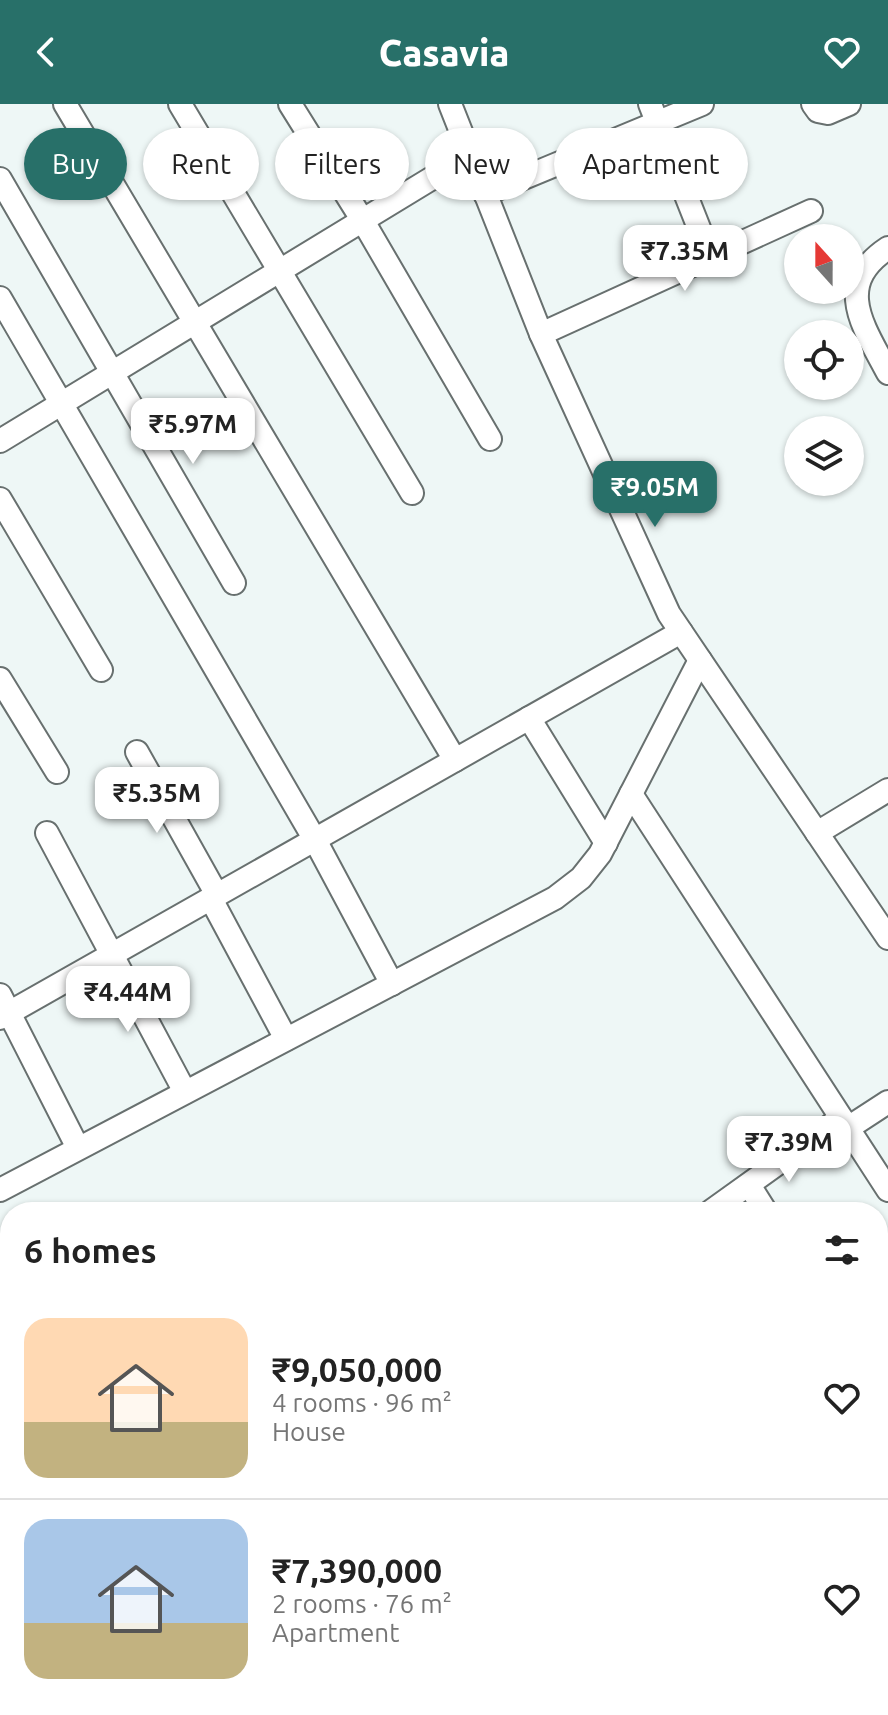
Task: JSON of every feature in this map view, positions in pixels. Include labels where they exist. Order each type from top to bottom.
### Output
[{"type":"street","points":[[65,104],[455,760]]},
{"type":"street","points":[[180,104],[412,493]]},
{"type":"street","points":[[290,104],[363,221],[490,439]]},
{"type":"street","points":[[450,104],[459,128]]},
{"type":"street","points":[[538,169],[654,113],[702,104]]},
{"type":"street","points":[[813,104],[818,111],[828,113],[849,104]]},
{"type":"street","points":[[654,113],[710,256]]},
{"type":"street","points":[[0,179],[234,583]]},
{"type":"street","points":[[0,441],[425,183]]},
{"type":"street","points":[[487,200],[541,334],[669,614],[888,938]]},
{"type":"street","points":[[541,334],[811,211]]},
{"type":"street","points":[[888,248],[867,264],[859,278],[856,297],[860,317],[888,373]]},
{"type":"street","points":[[0,298],[315,840],[392,984]]},
{"type":"street","points":[[0,499],[101,670]]},
{"type":"street","points":[[78,1148],[3,1009],[112,955],[681,632]]},
{"type":"street","points":[[0,1190],[555,898],[581,878],[606,843],[700,660]]},
{"type":"street","points":[[0,679],[57,772]]},
{"type":"street","points":[[529,718],[606,843]]},
{"type":"street","points":[[137,752],[286,1039]]},
{"type":"street","points":[[817,833],[888,790]]},
{"type":"street","points":[[631,794],[888,1190]]},
{"type":"street","points":[[47,833],[185,1092]]},
{"type":"street","points":[[724,1202],[845,1123],[888,1102]]},
{"type":"street","points":[[749,1185],[760,1202]]}]
